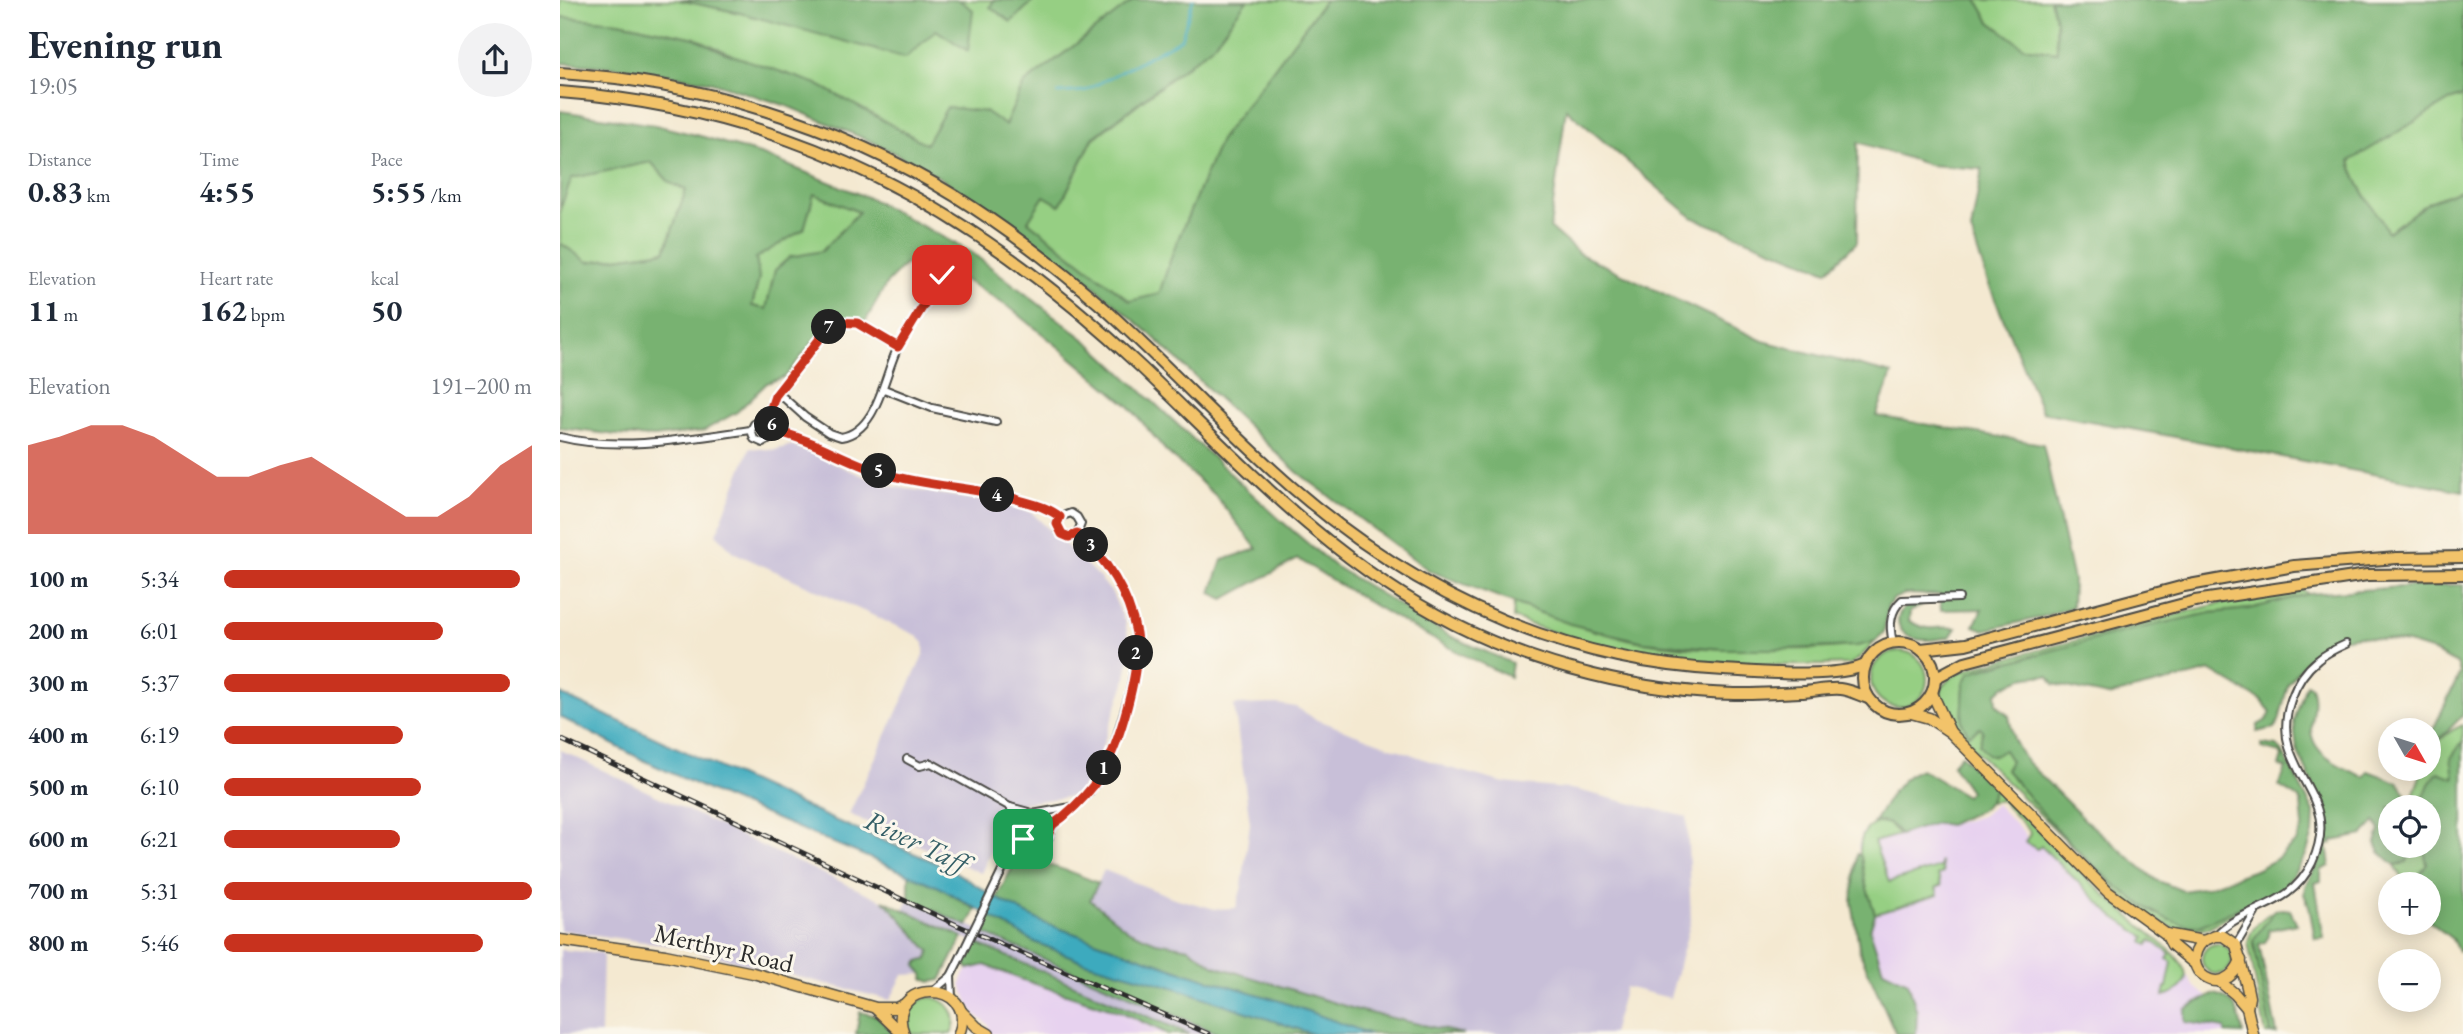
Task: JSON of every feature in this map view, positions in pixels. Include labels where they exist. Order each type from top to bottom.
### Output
[{"type":"highway","points":[[560,73],[625,79],[750,106],[848,141],[952,194],[1035,251],[1079,286],[1273,469],[1326,515],[1418,578],[1489,615],[1562,642],[1640,662],[1771,672],[1844,671],[1865,665]]},
{"type":"highway","points":[[560,92],[701,112],[838,158],[909,192],[985,238],[1053,289],[1140,367],[1272,494],[1350,561],[1456,625],[1535,657],[1610,678],[1734,694],[1841,689],[1868,698],[1886,712],[1898,715],[1923,706],[1932,694],[1936,678],[1930,660],[1914,645],[1893,642],[1875,650],[1865,665],[1862,677],[1868,698]]},
{"type":"highway","points":[[1921,649],[1966,644],[2184,586],[2294,566],[2463,556]]},
{"type":"highway","points":[[1936,678],[1965,662],[2195,601],[2367,575],[2463,574]]},
{"type":"main road","points":[[1932,694],[1950,732]]},
{"type":"main road","points":[[1911,712],[1930,719],[1950,732],[2108,892],[2165,934],[2172,944],[2195,964],[2202,975],[2219,981],[2247,1008]]},
{"type":"main road","points":[[2165,934],[2203,941]]},
{"type":"main road","points":[[2195,964],[2196,950],[2203,941],[2215,936],[2230,940],[2236,945],[2249,997],[2247,1008],[2253,1034]]},
{"type":"main road","name":"Merthyr Road","points":[[560,940],[642,951],[741,971],[876,1008],[897,1008],[918,993],[933,991]]},
{"type":"main road","points":[[2219,981],[2231,976],[2241,960]]},
{"type":"main road","points":[[933,991],[953,999],[961,1011],[986,1034]]},
{"type":"main road","points":[[903,1034],[901,1022],[905,1004]]},
{"type":"main road","name":"Merthyr Road","points":[[876,1008],[903,1034]]},
{"type":"main road","points":[[959,1034],[961,1011]]},
{"type":"street","points":[[775,396],[784,398],[829,433],[841,437],[859,430],[884,389],[898,347],[942,275]]},
{"type":"street","points":[[767,420],[775,396],[833,322],[857,323],[898,347]]},
{"type":"street","points":[[884,389],[932,408],[996,422]]},
{"type":"street","points":[[560,437],[644,443],[751,430],[757,421],[767,420]]},
{"type":"street","points":[[767,420],[775,431],[795,436],[886,474],[1009,497],[1053,511],[1060,517]]},
{"type":"street","points":[[751,430],[754,439],[763,443],[770,441],[775,431]]},
{"type":"street","points":[[1070,513],[1077,517],[1081,524],[1077,534],[1069,537],[1060,533],[1057,524],[1060,517],[1070,513]]},
{"type":"street","points":[[1051,827],[1095,784],[1112,751],[1130,692],[1136,660],[1136,634],[1120,587],[1103,559],[1077,534]]},
{"type":"street","points":[[1893,642],[1893,614],[1896,605],[1902,600],[1959,598]]},
{"type":"street","points":[[2215,936],[2246,914],[2255,913],[2297,887],[2311,863],[2317,848],[2320,820],[2317,804],[2289,746],[2287,720],[2292,696],[2305,673],[2319,659],[2346,644]]},
{"type":"street","points":[[907,759],[920,766],[930,764],[1010,807],[1047,817],[1051,827],[1049,837],[1009,856]]},
{"type":"street","points":[[1010,807],[1020,831],[1031,844]]},
{"type":"street","points":[[933,991],[951,976],[1004,867],[1023,819],[1035,813],[1074,807]]},
{"type":"street","points":[[2236,945],[2255,913]]},
{"type":"street","points":[[951,976],[953,999]]},
{"type":"shaded area","points":[[792,445],[884,485],[985,501],[1031,512],[1100,578],[1112,593],[1125,622],[1131,649],[1125,683],[1093,772],[1076,796],[1022,803],[1006,821],[981,873],[849,814],[924,654],[924,643],[916,635],[735,553],[716,534],[750,448],[775,450]]},
{"type":"shaded area","points":[[1277,704],[1296,707],[1317,720],[1446,767],[1504,783],[1577,790],[1687,817],[1691,921],[1670,998],[1625,987],[1612,1034],[1463,1034],[1361,1011],[1214,966],[1189,948],[1156,942],[1129,931],[1090,900],[1104,870],[1174,898],[1215,909],[1236,908],[1242,886],[1250,823],[1234,705]]},
{"type":"shaded area","points":[[560,750],[904,910],[909,899],[1219,1034],[1189,1034],[958,935],[923,974],[903,975],[890,1000],[680,947],[560,930]]},
{"type":"shaded area","points":[[1996,804],[2037,849],[2041,845],[2113,916],[2173,955],[2195,987],[2207,997],[2215,994],[2231,1000],[2237,1009],[2243,1034],[1916,1034],[1917,1012],[1883,970],[1870,930],[1858,846],[1862,833],[1873,823],[1899,835],[1936,823],[1949,825],[1981,816]]},
{"type":"shaded area","points":[[560,950],[603,953],[601,1034],[560,1034]]},
{"type":"shaded area","points":[[985,965],[1122,1012],[1168,1034],[987,1034],[989,1025],[975,1014],[961,985],[968,969]]},
{"type":"green space","points":[[560,0],[679,0],[740,13],[936,30],[967,50],[973,10],[959,0],[994,0],[990,7],[1011,22],[1034,0],[1134,0],[1024,84],[1005,126],[926,145],[903,131],[695,38],[619,22],[560,17]]},
{"type":"green space","points":[[679,0],[959,0],[973,10],[968,51],[936,30],[906,58],[740,13]]},
{"type":"green space","points":[[994,0],[1034,0],[1011,22],[990,7]]},
{"type":"green space","points":[[1134,0],[1247,0],[1212,46],[1093,138],[1060,205],[1044,196],[1028,221],[1130,301],[1159,294],[1174,249],[1220,140],[1325,0],[1977,0],[1990,22],[2024,47],[2057,52],[2056,20],[2050,0],[2463,0],[2463,96],[2449,101],[2350,161],[2361,189],[2388,232],[2429,202],[2463,189],[2463,491],[2042,412],[1987,280],[1971,231],[1982,169],[1929,165],[1858,142],[1857,242],[1827,271],[1693,218],[1566,109],[1550,228],[1580,254],[1763,341],[1892,374],[1876,416],[2043,444],[2073,580],[2072,607],[2039,618],[1984,630],[1974,626],[1982,609],[1941,610],[1940,595],[1905,594],[1888,605],[1884,632],[1875,642],[1857,646],[1723,649],[1644,642],[1570,624],[1430,571],[1297,472],[1148,332],[1070,266],[939,177],[877,144],[787,106],[712,82],[626,68],[560,63],[560,17],[619,22],[695,38],[723,52],[817,84],[926,144],[947,107],[986,112],[1005,125],[1024,84]]},
{"type":"green space","points":[[1247,0],[1325,0],[1220,140],[1174,249],[1159,295],[1130,301],[1028,221],[1044,196],[1060,205],[1093,139],[1212,46]]},
{"type":"green space","points":[[1977,0],[2050,0],[2056,20],[2057,52],[2024,47],[1990,22]]},
{"type":"green space","points":[[2463,96],[2463,189],[2429,202],[2388,232],[2361,188],[2350,160],[2449,101]]},
{"type":"green space","points":[[560,111],[655,125],[704,137],[763,155],[871,199],[971,252],[1092,345],[1278,518],[1333,565],[1450,636],[1512,663],[1510,677],[1376,607],[1298,559],[1224,599],[1211,593],[1222,560],[1257,549],[1215,495],[1166,451],[1129,406],[1055,344],[1013,310],[935,265],[905,264],[887,283],[865,322],[851,318],[831,319],[785,377],[767,383],[737,412],[703,431],[654,437],[560,428],[560,243],[588,262],[665,251],[686,190],[670,183],[651,162],[572,178],[560,209]],"holes":[[[814,194],[859,212],[822,251],[790,257],[775,270],[766,309],[752,306],[759,278],[756,258],[804,229]]]},
{"type":"green space","points":[[651,162],[670,183],[686,190],[665,251],[588,262],[560,243],[560,209],[572,178]]},
{"type":"green space","points":[[814,194],[859,212],[822,252],[790,257],[775,270],[766,309],[752,306],[759,279],[756,258],[804,229]]},
{"type":"green space","points":[[2463,585],[2463,715],[2441,738],[2441,718],[2439,718],[2460,673],[2457,664],[2430,650],[2408,643],[2359,636],[2338,639],[2313,653],[2288,684],[2279,721],[2274,728],[2257,732],[2258,725],[2267,720],[2271,712],[2262,701],[2211,671],[2108,696],[2054,684],[2049,676],[2021,679],[1996,693],[1997,704],[2009,716],[2014,740],[2025,760],[2085,820],[2156,880],[2183,891],[2207,887],[2258,869],[2275,860],[2296,842],[2303,826],[2301,803],[2298,798],[2279,786],[2286,768],[2279,766],[2282,756],[2280,753],[2261,748],[2261,744],[2277,746],[2282,751],[2314,812],[2313,834],[2305,857],[2285,887],[2200,926],[2176,922],[2149,910],[2122,890],[2067,840],[2022,790],[2006,770],[2011,761],[2004,750],[1994,756],[1987,754],[1979,744],[1983,731],[1980,728],[1969,735],[1962,723],[1964,683],[1970,672],[2131,630],[2210,613],[2249,609],[2308,594]]},
{"type":"green space","points":[[2303,590],[2308,594],[2249,609],[2210,613],[1991,665],[1971,672],[1964,683],[1962,723],[1969,735],[1980,728],[1984,732],[1982,734],[2004,750],[2011,761],[2006,770],[2055,826],[2107,878],[2155,914],[2285,887],[2205,929],[2184,933],[2144,914],[2125,899],[1965,740],[1943,706],[1942,689],[1947,681],[1973,667],[2218,604]]},
{"type":"green space","points":[[1514,603],[1610,635],[1674,646],[1808,649],[1875,642],[1850,664],[1763,665],[1679,659],[1637,653],[1555,633],[1513,618]]},
{"type":"green space","points":[[1918,603],[1921,606],[1910,611],[1909,621],[1929,628],[1956,628],[1950,637],[1920,640],[1903,632],[1898,620],[1900,614],[1909,605]]},
{"type":"green space","points":[[1899,651],[1910,653],[1919,659],[1925,668],[1925,690],[1919,699],[1910,705],[1899,707],[1888,705],[1879,699],[1873,690],[1871,679],[1873,668],[1879,659],[1888,653]]},
{"type":"green space","points":[[2306,684],[2311,686],[2312,735],[2321,752],[2337,764],[2364,777],[2368,771],[2378,775],[2378,781],[2398,782],[2406,794],[2378,795],[2378,827],[2375,822],[2363,835],[2332,841],[2332,844],[2327,845],[2330,866],[2321,870],[2321,881],[2315,883],[2324,938],[2315,939],[2304,894],[2305,886],[2323,853],[2327,814],[2297,750],[2294,721]]},
{"type":"green space","points":[[2463,725],[2463,741],[2455,758],[2455,778],[2445,776],[2431,795],[2413,795],[2418,781],[2441,781],[2441,739]]},
{"type":"green space","points":[[2463,741],[2463,949],[2458,951],[2452,939],[2441,930],[2441,872],[2421,872],[2427,864],[2426,858],[2441,858],[2441,795],[2425,795],[2431,781],[2441,781],[2441,773],[2454,778],[2451,758]]},
{"type":"green space","points":[[1961,755],[1995,787],[1982,809],[1949,825],[1936,823],[1899,835],[1888,824],[1873,823],[1905,778],[1921,769],[1966,796],[1970,791],[1952,765]]},
{"type":"green space","points":[[1995,787],[2089,880],[2174,955],[2186,976],[2180,988],[2163,996],[2172,962],[2167,959],[2170,954],[2151,940],[2148,945],[2143,942],[2145,937],[2113,916],[2041,846],[2037,849],[2025,842],[2030,834],[2029,830],[2001,800],[1990,802]]},
{"type":"green space","points":[[1882,822],[1889,824],[1899,835],[1874,842],[1889,882],[1940,867],[1940,861],[1943,873],[1938,875],[1941,886],[1936,888],[1938,895],[1875,914],[1863,875],[1860,847],[1863,835],[1870,827]]},
{"type":"green space","points":[[1857,854],[1861,856],[1865,882],[1875,914],[1870,930],[1883,970],[1908,982],[1917,1012],[1916,1034],[1896,1034],[1860,953],[1852,902]]},
{"type":"green space","points":[[2387,858],[2408,858],[2407,862],[2395,865]]},
{"type":"green space","points":[[2408,858],[2426,858],[2427,864],[2421,872],[2399,872],[2395,865],[2402,864]]},
{"type":"green space","points":[[1016,861],[1047,865],[1098,883],[1090,900],[1129,931],[1156,942],[1189,948],[1215,966],[1361,1011],[1463,1034],[1370,1034],[1280,1001],[1180,971],[1044,923],[996,898]]},
{"type":"green space","points":[[909,874],[939,887],[976,910],[968,926],[909,899]]},
{"type":"green space","points":[[883,900],[963,937],[941,980],[931,982],[924,979],[916,966],[919,961],[927,960],[930,951]]},
{"type":"green space","points":[[2275,910],[2253,940],[2271,1034],[2266,1034],[2248,942],[2258,923]]},
{"type":"green space","points":[[2275,910],[2290,910],[2297,924],[2268,930],[2269,936],[2265,942],[2259,944],[2277,1034],[2271,1034],[2253,940]]},
{"type":"green space","points":[[989,916],[1035,942],[1085,962],[1173,987],[1313,1034],[1219,1034],[981,932]]},
{"type":"green space","points":[[976,943],[1189,1034],[1168,1034],[1122,1012],[985,965],[968,969],[966,965]]},
{"type":"green space","points":[[2217,944],[2228,948],[2232,959],[2228,970],[2217,974],[2206,970],[2202,959],[2206,948]]},
{"type":"green space","points":[[2215,994],[2228,1000],[2236,1008],[2243,1034],[2225,1033],[2225,1028],[2185,1022],[2185,1010]]},
{"type":"green space","points":[[928,997],[947,1004],[951,1009],[954,1027],[951,1034],[911,1034],[908,1022],[910,1011]]},
{"type":"green space","points":[[860,1012],[877,1016],[895,1034],[856,1034]]},
{"type":"water","points":[[560,694],[834,820],[949,868],[996,898],[1044,923],[1180,971],[1280,1001],[1370,1034],[1313,1034],[1173,987],[1085,962],[1035,942],[939,887],[721,796],[560,717]]},
{"type":"waterway","points":[[1058,93],[1085,91],[1181,39],[1193,0]]},
{"type":"railway","points":[[560,739],[957,925],[1209,1034]]},
{"type":"route","points":[[942,275],[898,347],[857,323],[833,322],[775,396],[767,420],[775,431],[795,436],[886,474],[1009,497],[1053,511],[1060,517],[1057,524],[1062,534],[1069,537],[1077,534],[1103,559],[1120,587],[1136,634],[1136,660],[1120,728],[1112,751],[1089,793],[1051,827],[1049,837],[1041,844],[1031,844],[1023,839]]},
{"type":"water label","name":"River Taff","points":[[917,841]]}]
